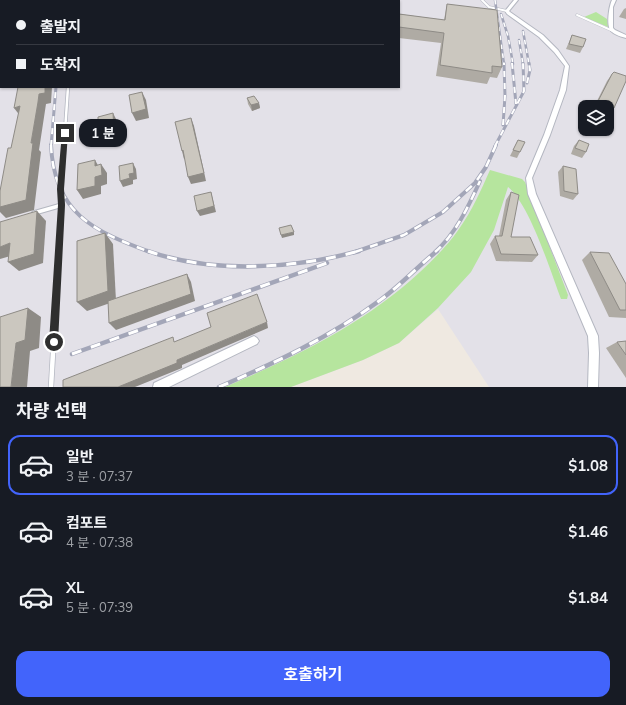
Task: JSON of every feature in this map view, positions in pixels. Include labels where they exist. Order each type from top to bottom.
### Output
[{"type":"street","points":[[516,0],[507,11],[509,15],[541,36],[556,51],[567,66],[563,90],[529,178],[529,184],[593,336],[593,387]]},
{"type":"street","points":[[614,0],[611,7],[610,20],[613,30],[626,37]]},
{"type":"street","points":[[158,387],[254,341]]},
{"type":"lane","points":[[482,0],[489,7],[507,11]]},
{"type":"lane","points":[[577,15],[613,30]]},
{"type":"lane","points":[[51,387],[62,205],[61,189],[68,88]]},
{"type":"lane","points":[[28,215],[62,205]]},
{"type":"shaded area","points":[[400,0],[626,0],[626,387],[489,387],[438,309],[399,343],[363,360],[291,387],[0,387],[0,88],[400,88]]},
{"type":"green space","points":[[596,12],[607,19],[608,27],[584,17]]},
{"type":"green space","points":[[490,170],[522,179],[525,182],[568,295],[567,299],[561,299],[532,223],[516,196],[508,187],[494,230],[471,272],[438,308],[399,343],[363,360],[291,387],[225,387],[277,364],[328,338],[376,308],[398,291],[431,262],[455,235],[472,208]]},
{"type":"building","points":[[447,4],[497,10],[502,67],[492,66],[492,73],[440,65],[444,33],[400,27],[400,14],[445,20]]},
{"type":"building","points":[[572,35],[586,39],[583,47],[569,44]]},
{"type":"building","points":[[614,72],[626,76],[626,81],[614,108],[614,100],[599,100]]},
{"type":"building","points":[[18,88],[45,88],[45,93],[39,94],[31,143],[33,143],[26,200],[0,207],[0,191],[8,148],[11,148],[20,106],[14,108]]},
{"type":"building","points":[[142,92],[146,109],[132,113],[129,95]]},
{"type":"building","points":[[254,96],[259,103],[251,105],[247,98]]},
{"type":"building","points":[[113,113],[114,131],[98,135],[98,117]]},
{"type":"building","points":[[191,118],[204,173],[188,177],[183,150],[182,151],[175,122]]},
{"type":"building","points":[[518,140],[525,142],[520,152],[513,150]]},
{"type":"building","points":[[579,140],[589,144],[586,152],[575,148]]},
{"type":"building","points":[[95,160],[95,166],[101,164],[102,175],[95,177],[95,186],[77,190],[78,164]]},
{"type":"building","points":[[133,163],[134,173],[129,174],[130,178],[120,181],[119,166]]},
{"type":"building","points":[[563,166],[576,169],[578,194],[564,191]]},
{"type":"building","points":[[211,192],[214,206],[197,211],[194,196]]},
{"type":"building","points":[[511,192],[519,195],[511,237],[530,237],[538,255],[501,254],[495,236],[502,236]]},
{"type":"building","points":[[37,211],[34,254],[8,262],[10,243],[0,247],[0,222]]},
{"type":"building","points":[[291,225],[294,232],[281,235],[279,228]]},
{"type":"building","points":[[105,233],[108,291],[77,302],[77,241]]},
{"type":"building","points":[[590,252],[609,253],[626,284],[626,310],[620,310]]},
{"type":"building","points":[[187,274],[191,294],[109,323],[108,301]]},
{"type":"building","points":[[257,294],[267,322],[177,360],[177,363],[118,387],[63,387],[63,380],[173,337],[174,342],[211,327],[207,313]]},
{"type":"building","points":[[28,308],[25,340],[16,343],[11,387],[0,387],[0,317]]},
{"type":"building","points":[[626,341],[626,355],[617,342]]},
{"type":"railway","points":[[495,0],[504,64]]},
{"type":"railway","points":[[501,14],[508,36],[513,64]]},
{"type":"railway","points":[[523,31],[529,64]]},
{"type":"railway","points":[[519,40],[523,64]]},
{"type":"railway","points":[[503,125],[505,96],[504,63]]},
{"type":"railway","points":[[512,63],[516,104]]},
{"type":"railway","points":[[495,146],[524,91],[523,63]]},
{"type":"railway","points":[[527,83],[530,70],[529,63]]},
{"type":"railway","points":[[51,145],[56,88]]},
{"type":"railway","points":[[51,145],[54,168],[60,187],[69,203],[80,216],[94,227],[111,236],[150,252]]},
{"type":"railway","points":[[355,252],[404,235],[443,212],[475,183],[486,167],[496,145]]},
{"type":"railway","points":[[435,252],[443,245],[456,228],[480,181]]},
{"type":"railway","points":[[148,251],[173,258],[226,266],[281,265],[308,262],[355,252]]},
{"type":"railway","points":[[219,387],[281,359],[322,338],[387,295],[437,251]]},
{"type":"railway","points":[[72,354],[327,263]]},
{"type":"route","points":[[54,342],[65,133]]}]
